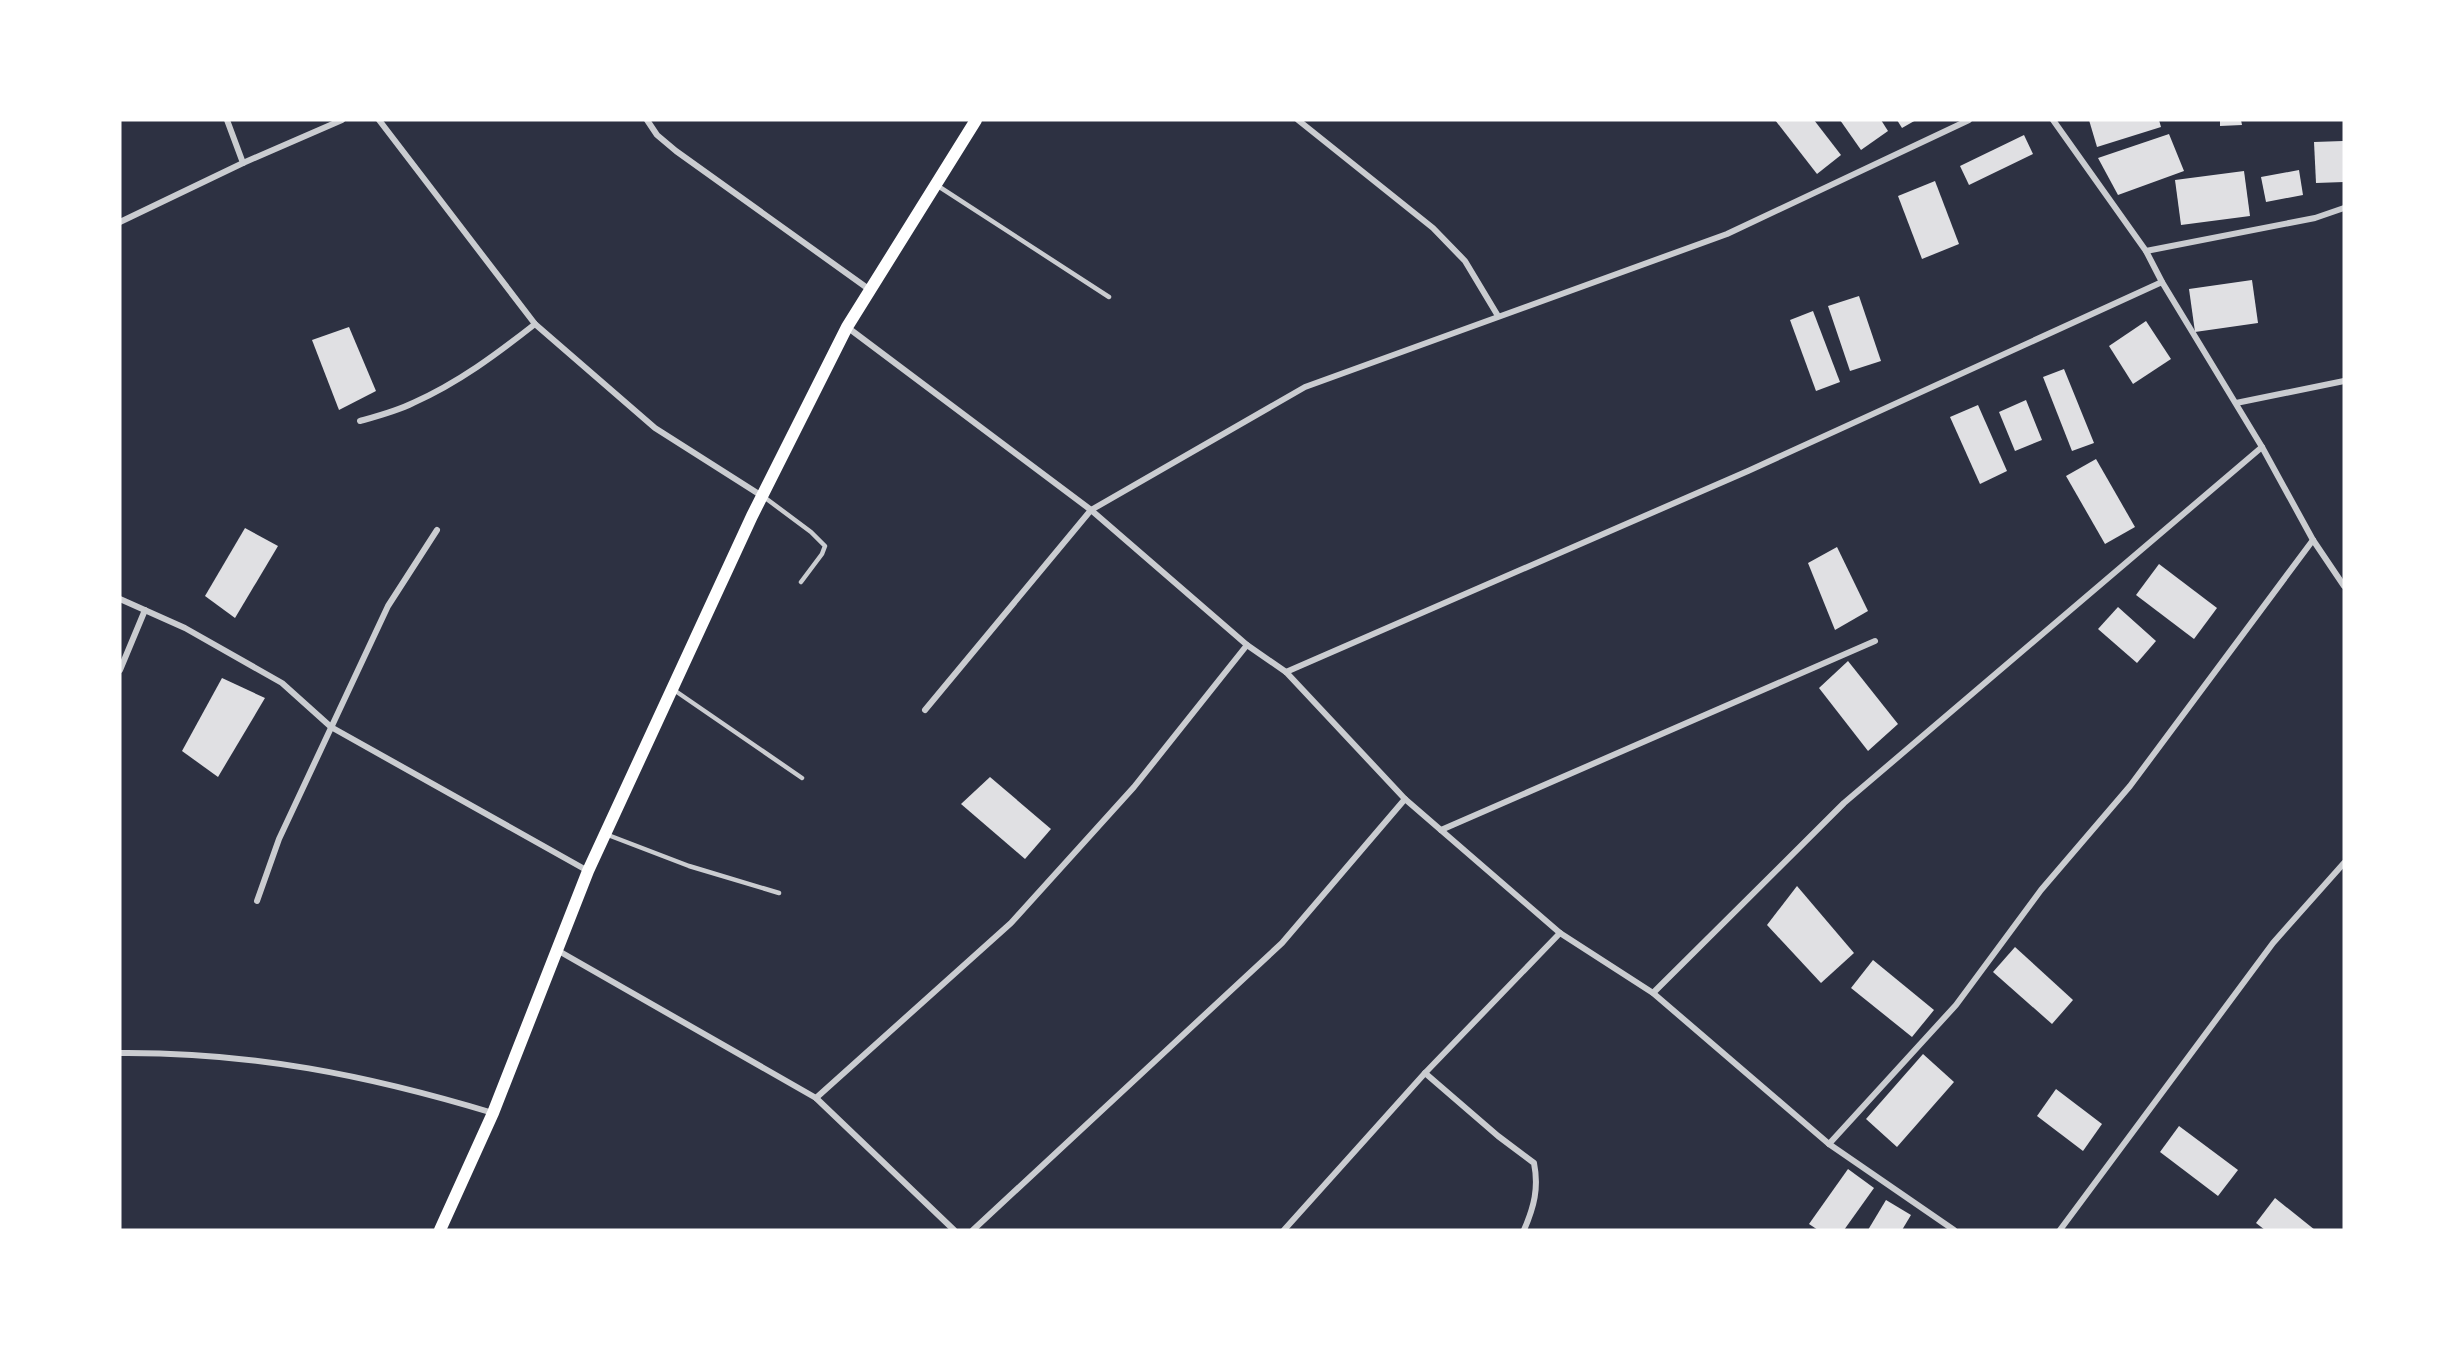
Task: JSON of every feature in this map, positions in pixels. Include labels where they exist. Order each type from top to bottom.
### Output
[{"type":"main road","points":[[440,1230],[493,1113],[588,871],[762,496],[847,327],[976,120]]},
{"type":"street","points":[[227,120],[243,162]]},
{"type":"street","points":[[120,222],[243,162],[342,120]]},
{"type":"street","points":[[379,120],[535,324],[655,428],[762,496]]},
{"type":"street","points":[[647,120],[657,135],[676,152],[870,290]]},
{"type":"street","points":[[1298,120],[1433,228],[1465,261],[1498,316]]},
{"type":"street","points":[[925,710],[1091,510],[1305,387],[1727,234],[1969,120]]},
{"type":"street","points":[[2053,120],[2146,250],[2162,282],[2262,447],[2313,540],[2344,586]]},
{"type":"street","points":[[2146,250],[2315,218],[2344,208]]},
{"type":"street","points":[[1286,672],[1748,471],[2162,282]]},
{"type":"street","points":[[360,422],[412,404],[455,381],[535,324]]},
{"type":"street","points":[[847,327],[1091,510],[1247,645],[1286,672],[1405,799],[1560,933],[1653,993],[1829,1144],[1954,1230]]},
{"type":"street","points":[[2236,403],[2344,381]]},
{"type":"street","points":[[1653,993],[1844,803],[2262,447]]},
{"type":"street","points":[[257,901],[279,839],[388,606],[437,530]]},
{"type":"street","points":[[1829,1144],[1956,1005],[2041,890],[2130,786],[2313,540]]},
{"type":"street","points":[[120,599],[185,628],[282,683],[331,727],[588,871]]},
{"type":"street","points":[[120,670],[145,610]]},
{"type":"street","points":[[1441,830],[1875,641]]},
{"type":"street","points":[[816,1098],[1011,923],[1134,788],[1247,645]]},
{"type":"street","points":[[973,1230],[1282,943],[1405,799]]},
{"type":"street","points":[[2060,1230],[2273,943],[2344,863]]},
{"type":"street","points":[[1284,1230],[1425,1073],[1560,933]]},
{"type":"street","points":[[556,950],[816,1098],[954,1230]]},
{"type":"street","points":[[120,1053],[243,1057],[295,1065],[416,1090],[493,1113]]},
{"type":"street","points":[[1425,1073],[1488,1129],[1534,1163],[1538,1179],[1535,1203],[1524,1230]]},
{"type":"lane","points":[[935,185],[1109,297]]},
{"type":"lane","points":[[762,496],[811,532],[825,546],[822,554],[801,582]]},
{"type":"lane","points":[[672,689],[802,778]]},
{"type":"lane","points":[[605,834],[689,866],[779,892]]},
{"type":"building","points":[[1775,120],[1814,120],[1841,155],[1817,174]]},
{"type":"building","points":[[1840,120],[1881,120],[1888,131],[1861,150]]},
{"type":"building","points":[[1897,120],[1916,120],[1902,128]]},
{"type":"building","points":[[2089,120],[2159,120],[2161,127],[2097,147]]},
{"type":"building","points":[[2220,120],[2241,120],[2242,125],[2220,126]]},
{"type":"building","points":[[2169,134],[2184,171],[2118,195],[2098,158]]},
{"type":"building","points":[[2024,135],[2033,154],[1969,185],[1960,166]]},
{"type":"building","points":[[2343,141],[2344,182],[2316,183],[2314,142]]},
{"type":"building","points":[[2299,170],[2303,195],[2266,202],[2261,177]]},
{"type":"building","points":[[2244,171],[2250,216],[2181,225],[2175,180]]},
{"type":"building","points":[[1935,181],[1959,244],[1922,259],[1898,196]]},
{"type":"building","points":[[2252,280],[2258,323],[2195,332],[2189,289]]},
{"type":"building","points":[[1859,296],[1881,361],[1850,371],[1828,306]]},
{"type":"building","points":[[1813,311],[1840,382],[1816,391],[1790,320]]},
{"type":"building","points":[[2146,321],[2171,359],[2133,384],[2109,346]]},
{"type":"building","points":[[349,327],[376,391],[339,410],[312,340]]},
{"type":"building","points":[[2064,369],[2094,443],[2072,451],[2043,377]]},
{"type":"building","points":[[2026,400],[2042,440],[2015,451],[1999,412]]},
{"type":"building","points":[[1978,405],[2007,471],[1980,484],[1950,417]]},
{"type":"building","points":[[2096,459],[2135,527],[2105,544],[2066,476]]},
{"type":"building","points":[[245,528],[278,546],[235,618],[205,596]]},
{"type":"building","points":[[1837,547],[1868,611],[1835,630],[1808,563]]},
{"type":"building","points":[[2159,564],[2217,608],[2194,639],[2136,595]]},
{"type":"building","points":[[2118,607],[2156,641],[2137,663],[2098,629]]},
{"type":"building","points":[[1848,661],[1898,724],[1868,751],[1819,688]]},
{"type":"building","points":[[222,678],[265,698],[218,777],[182,751]]},
{"type":"building","points":[[990,777],[1051,829],[1025,859],[961,804]]},
{"type":"building","points":[[1797,886],[1854,953],[1821,983],[1767,925]]},
{"type":"building","points":[[2015,947],[2073,1000],[2052,1024],[1993,972]]},
{"type":"building","points":[[1873,960],[1934,1010],[1912,1037],[1851,988]]},
{"type":"building","points":[[1923,1054],[1954,1082],[1897,1147],[1866,1119]]},
{"type":"building","points":[[2056,1089],[2102,1124],[2083,1151],[2037,1116]]},
{"type":"building","points":[[2179,1126],[2238,1170],[2218,1196],[2160,1152]]},
{"type":"building","points":[[1848,1169],[1874,1188],[1844,1230],[1818,1230],[1809,1224]]},
{"type":"building","points":[[2275,1198],[2315,1230],[2265,1230],[2256,1223]]},
{"type":"building","points":[[1886,1200],[1911,1215],[1902,1230],[1868,1230]]}]
